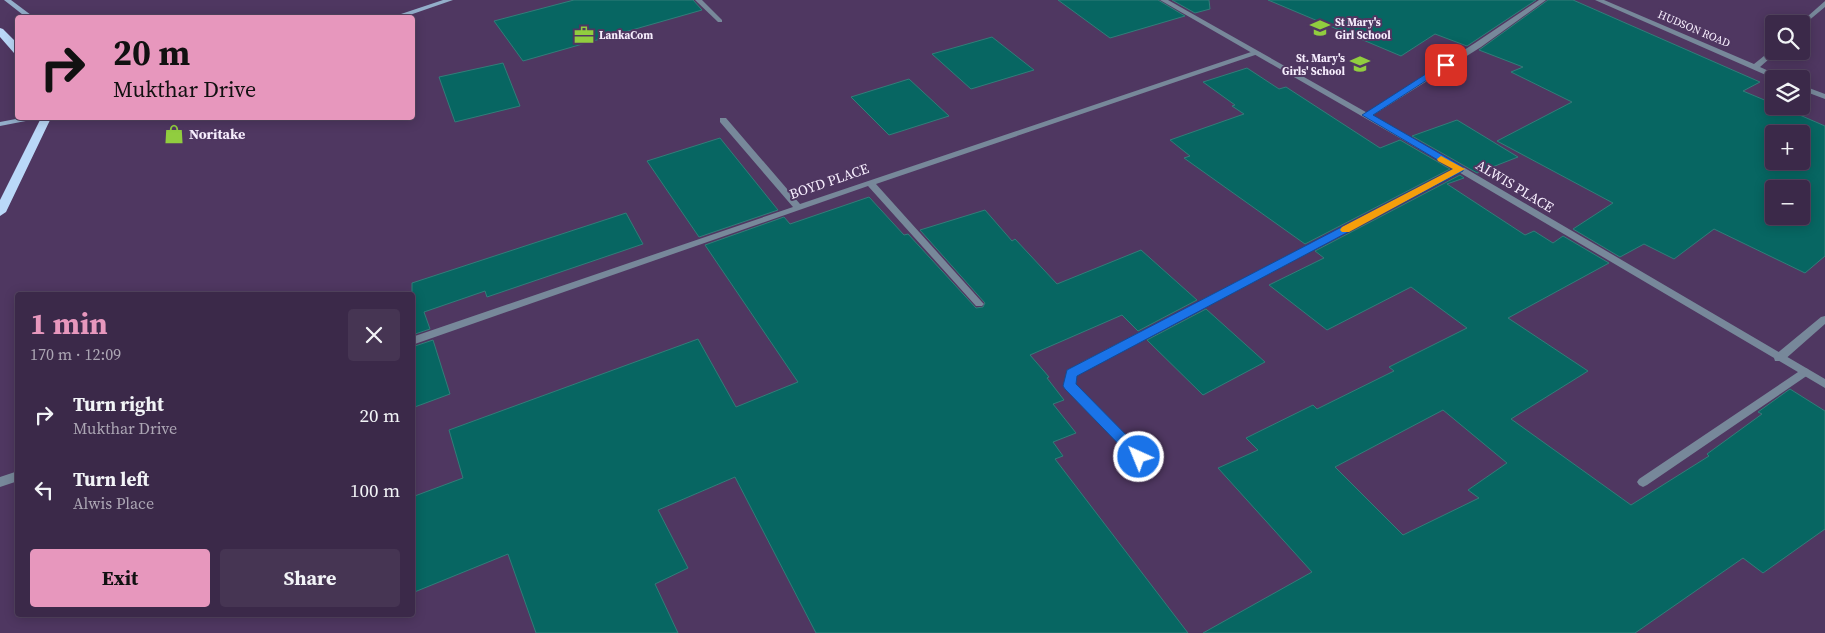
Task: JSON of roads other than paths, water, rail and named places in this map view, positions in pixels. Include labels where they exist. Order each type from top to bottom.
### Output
[{"type":"highway","points":[[0,31],[15,48]]},
{"type":"highway","points":[[0,212],[45,120]]},
{"type":"main road","points":[[7,0],[28,15]]},
{"type":"main road","points":[[402,15],[450,0]]},
{"type":"main road","points":[[0,124],[21,120]]},
{"type":"street","points":[[698,0],[720,21]]},
{"type":"street","name":"ALWIS PLACE","points":[[1163,0],[1460,169],[1825,384]]},
{"type":"street","points":[[1366,115],[1478,45],[1543,0]]},
{"type":"street","name":"HUDSON ROAD","points":[[1598,0],[1765,71]]},
{"type":"street","points":[[1810,17],[1825,3]]},
{"type":"street","name":"BOYD PLACE","points":[[415,339],[1257,53]]},
{"type":"street","points":[[1755,67],[1765,58]]},
{"type":"street","points":[[1810,91],[1825,97]]},
{"type":"street","points":[[723,120],[799,208]]},
{"type":"street","points":[[1139,457],[1069,386],[1071,373],[1460,169]]},
{"type":"street","points":[[870,183],[979,304]]},
{"type":"street","points":[[1779,358],[1825,319]]},
{"type":"street","points":[[1643,482],[1804,372]]},
{"type":"street","points":[[0,482],[15,477]]},
{"type":"place","name":"St Mary's Girl School","points":[[1320,28]]},
{"type":"place","name":"LankaCom","points":[[584,35]]},
{"type":"place","name":"St. Mary's Girls' School","points":[[1360,64]]},
{"type":"place","name":"Noritake","points":[[174,134]]}]
